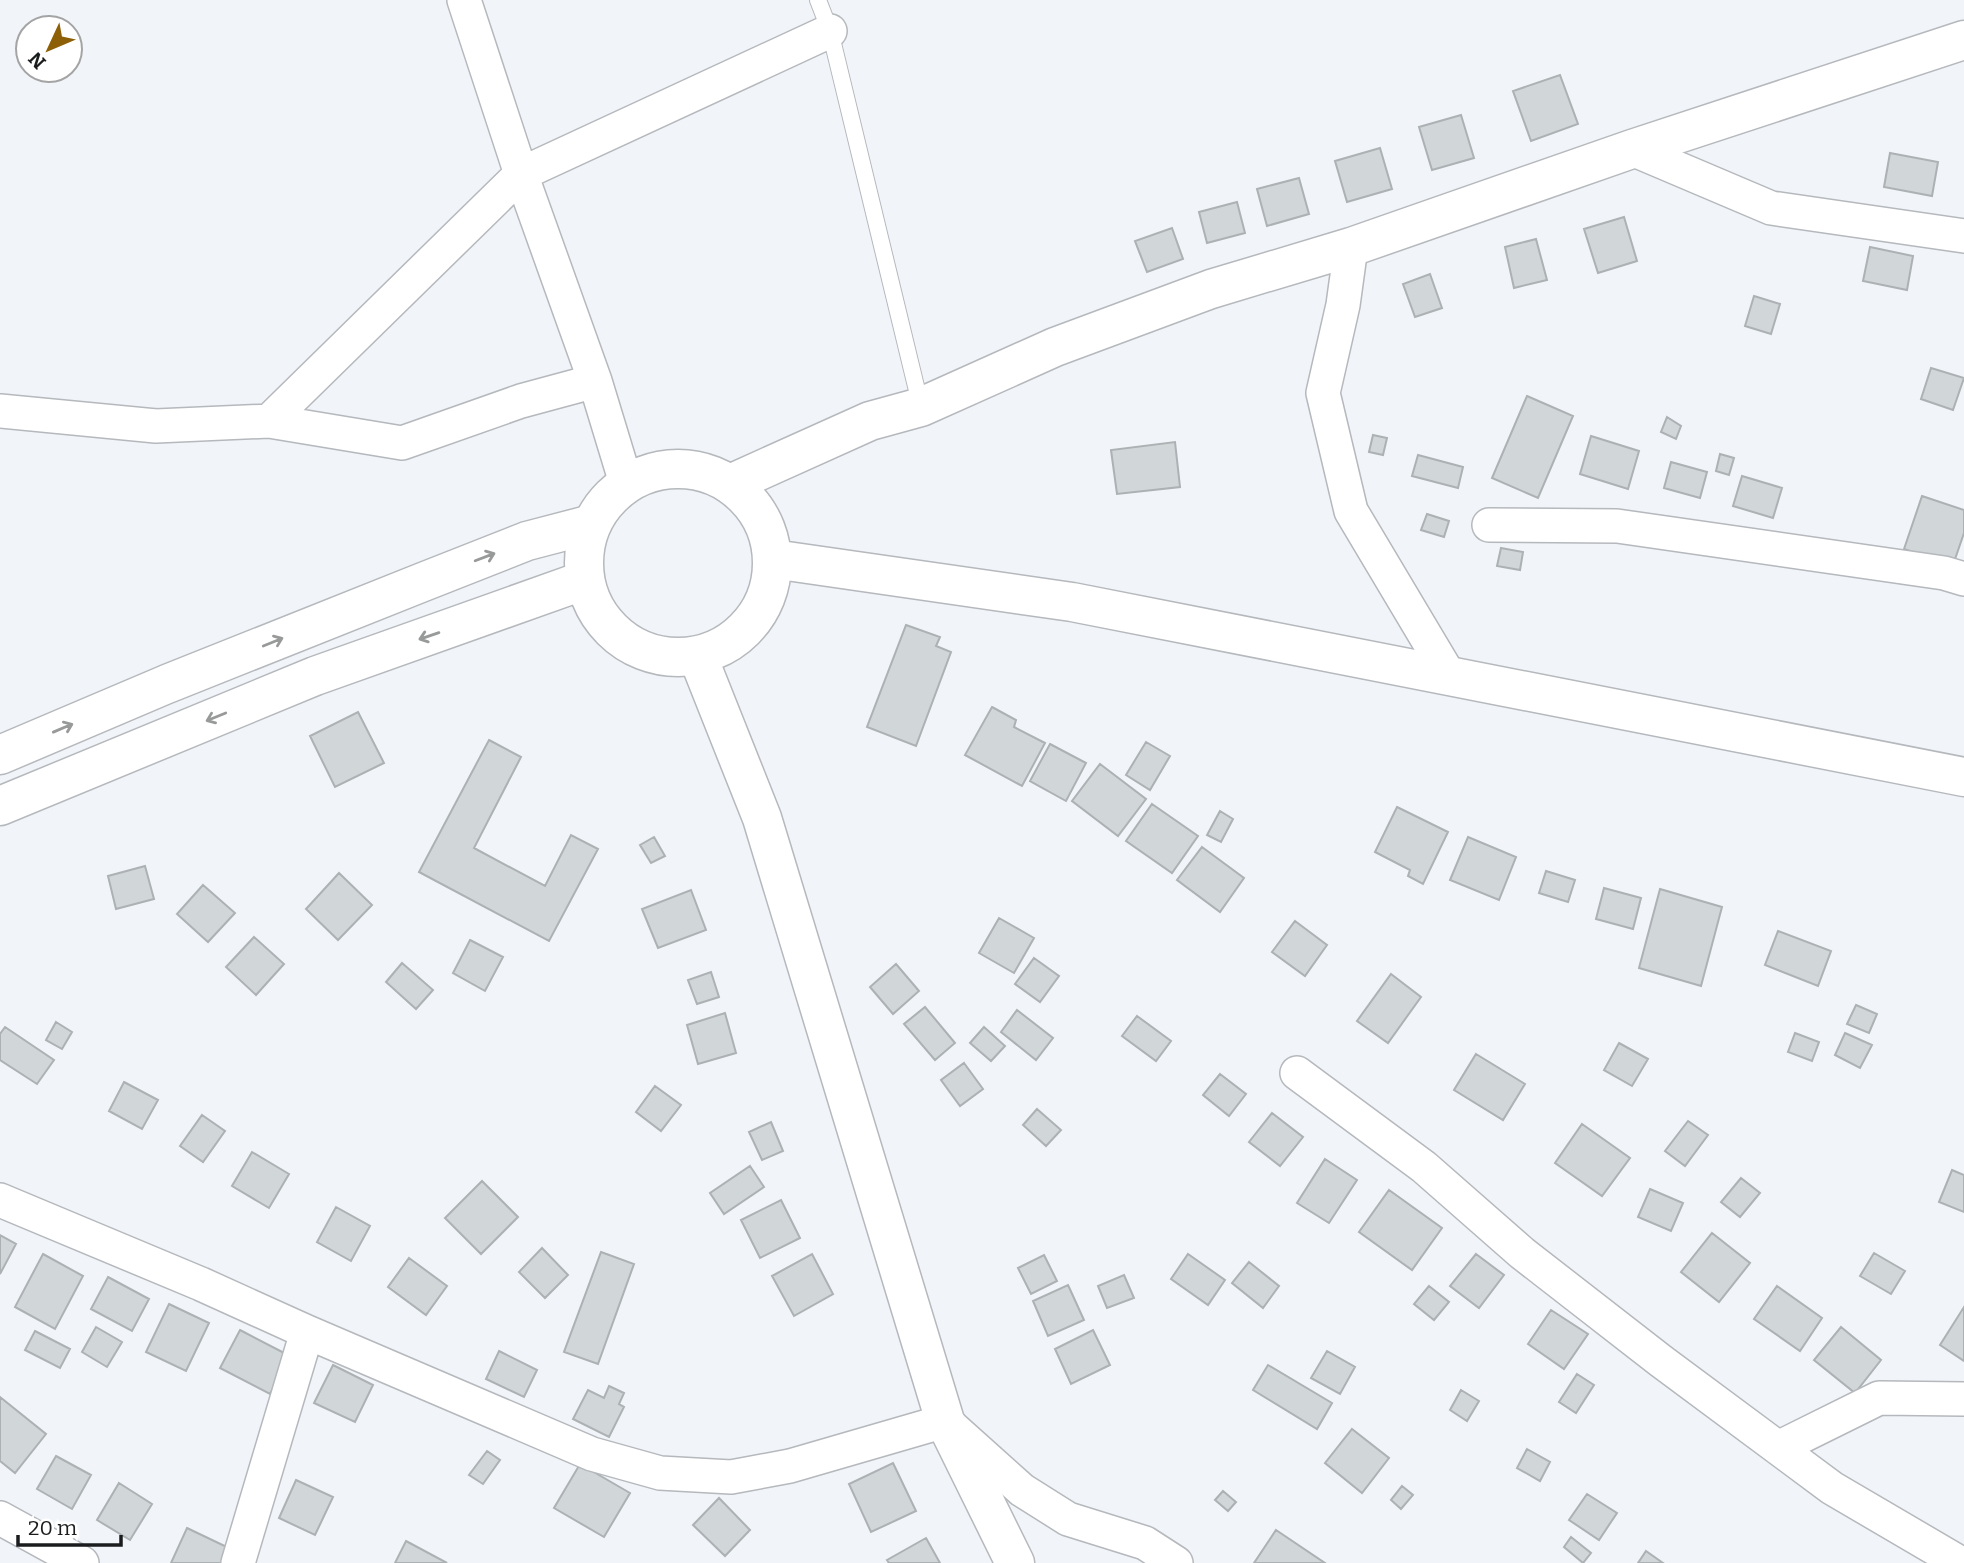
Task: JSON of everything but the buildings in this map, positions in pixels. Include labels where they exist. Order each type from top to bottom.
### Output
[{"type":"main road","points":[[730,484],[870,421],[921,407],[1081,337],[1212,289],[1351,247],[1632,149],[1964,40]]},
{"type":"main road","points":[[678,468],[705,472],[730,484],[752,504],[767,530],[773,559],[769,592],[754,621],[729,643],[698,657],[669,657],[640,649],[614,632],[596,609],[585,580],[584,551],[592,524],[606,501],[626,483],[651,472],[678,468]]},
{"type":"main road","points":[[0,755],[180,679],[457,568],[527,541],[592,524]]},
{"type":"main road","points":[[773,559],[1072,603],[1964,777]]},
{"type":"main road","points":[[0,806],[315,676],[585,580]]},
{"type":"main road","points":[[698,657],[762,818],[945,1421],[1015,1563]]},
{"type":"street","points":[[464,0],[521,174],[595,381],[626,483]]},
{"type":"street","points":[[269,421],[521,174],[830,32]]},
{"type":"street","points":[[1632,149],[1771,208],[1964,236]]},
{"type":"street","points":[[1351,247],[1343,305],[1323,393],[1351,511],[1450,677]]},
{"type":"street","points":[[0,411],[156,426],[269,421],[402,443],[521,401],[595,381]]},
{"type":"street","points":[[1489,525],[1617,526],[1944,573],[1964,579]]},
{"type":"street","points":[[1297,1073],[1424,1167],[1522,1253],[1661,1362],[1777,1448],[1832,1488],[1960,1563]]},
{"type":"street","points":[[0,1200],[592,1454],[660,1473],[731,1477],[790,1466],[945,1421],[1022,1490],[1068,1519],[1145,1543],[1176,1563]]},
{"type":"street","points":[[238,1563],[307,1332]]},
{"type":"street","points":[[1777,1448],[1880,1398],[1964,1399]]},
{"type":"street","points":[[0,1518],[82,1563]]},
{"type":"lane","points":[[818,0],[830,32],[921,407]]}]
